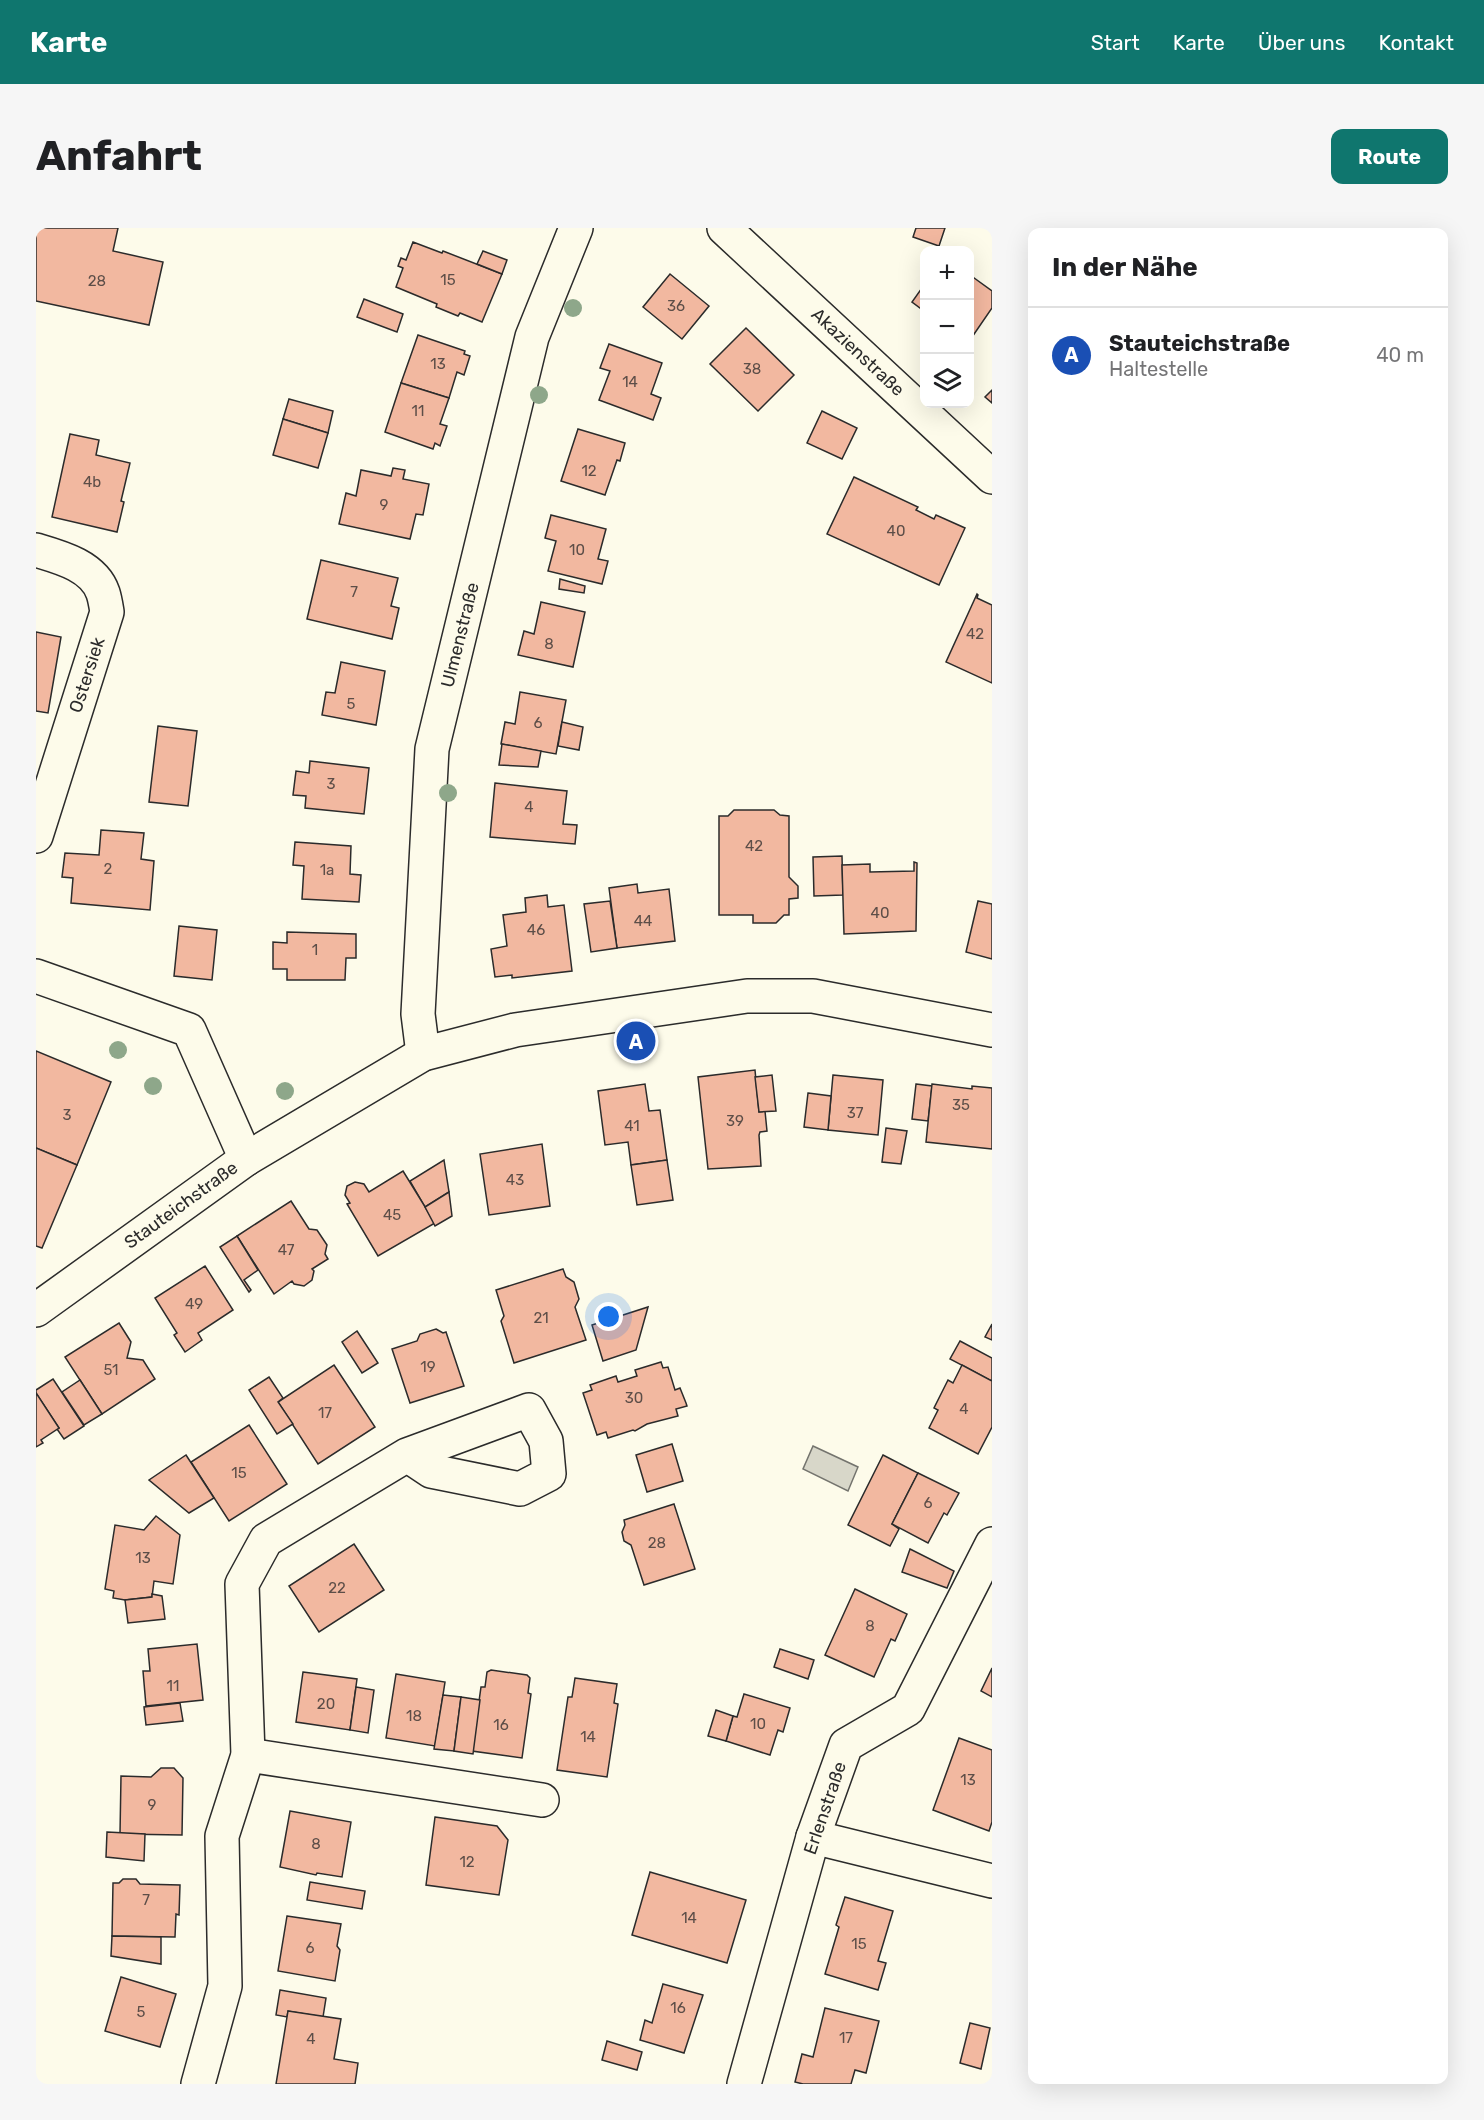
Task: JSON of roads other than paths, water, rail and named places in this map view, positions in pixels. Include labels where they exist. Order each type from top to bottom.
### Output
[{"type":"street","name":"Ulmenstraße","points":[[423,1054],[418,1014],[432,749],[532,337],[576,228]]},
{"type":"street","name":"Akazienstraße","points":[[724,228],[992,477]]},
{"type":"street","name":"Ostersiek","points":[[36,550],[62,558],[88,572],[103,591],[107,612],[36,836]]},
{"type":"street","points":[[36,976],[189,1029],[246,1159]]},
{"type":"street","name":"Stauteichstraße","points":[[36,1310],[246,1159],[423,1054],[515,1030],[747,996],[813,996],[992,1030]]},
{"type":"street","points":[[198,2084],[225,1986],[222,1836],[248,1755],[242,1584],[266,1540],[407,1455]]},
{"type":"street","name":"Erlenstraße","points":[[744,2084],[813,1837],[846,1745],[908,1708],[992,1544]]},
{"type":"street","points":[[248,1755],[542,1800]]},
{"type":"street","points":[[813,1837],[992,1881]]},
{"type":"place","name":"Stauteichstraße","points":[[636,1041]]}]
